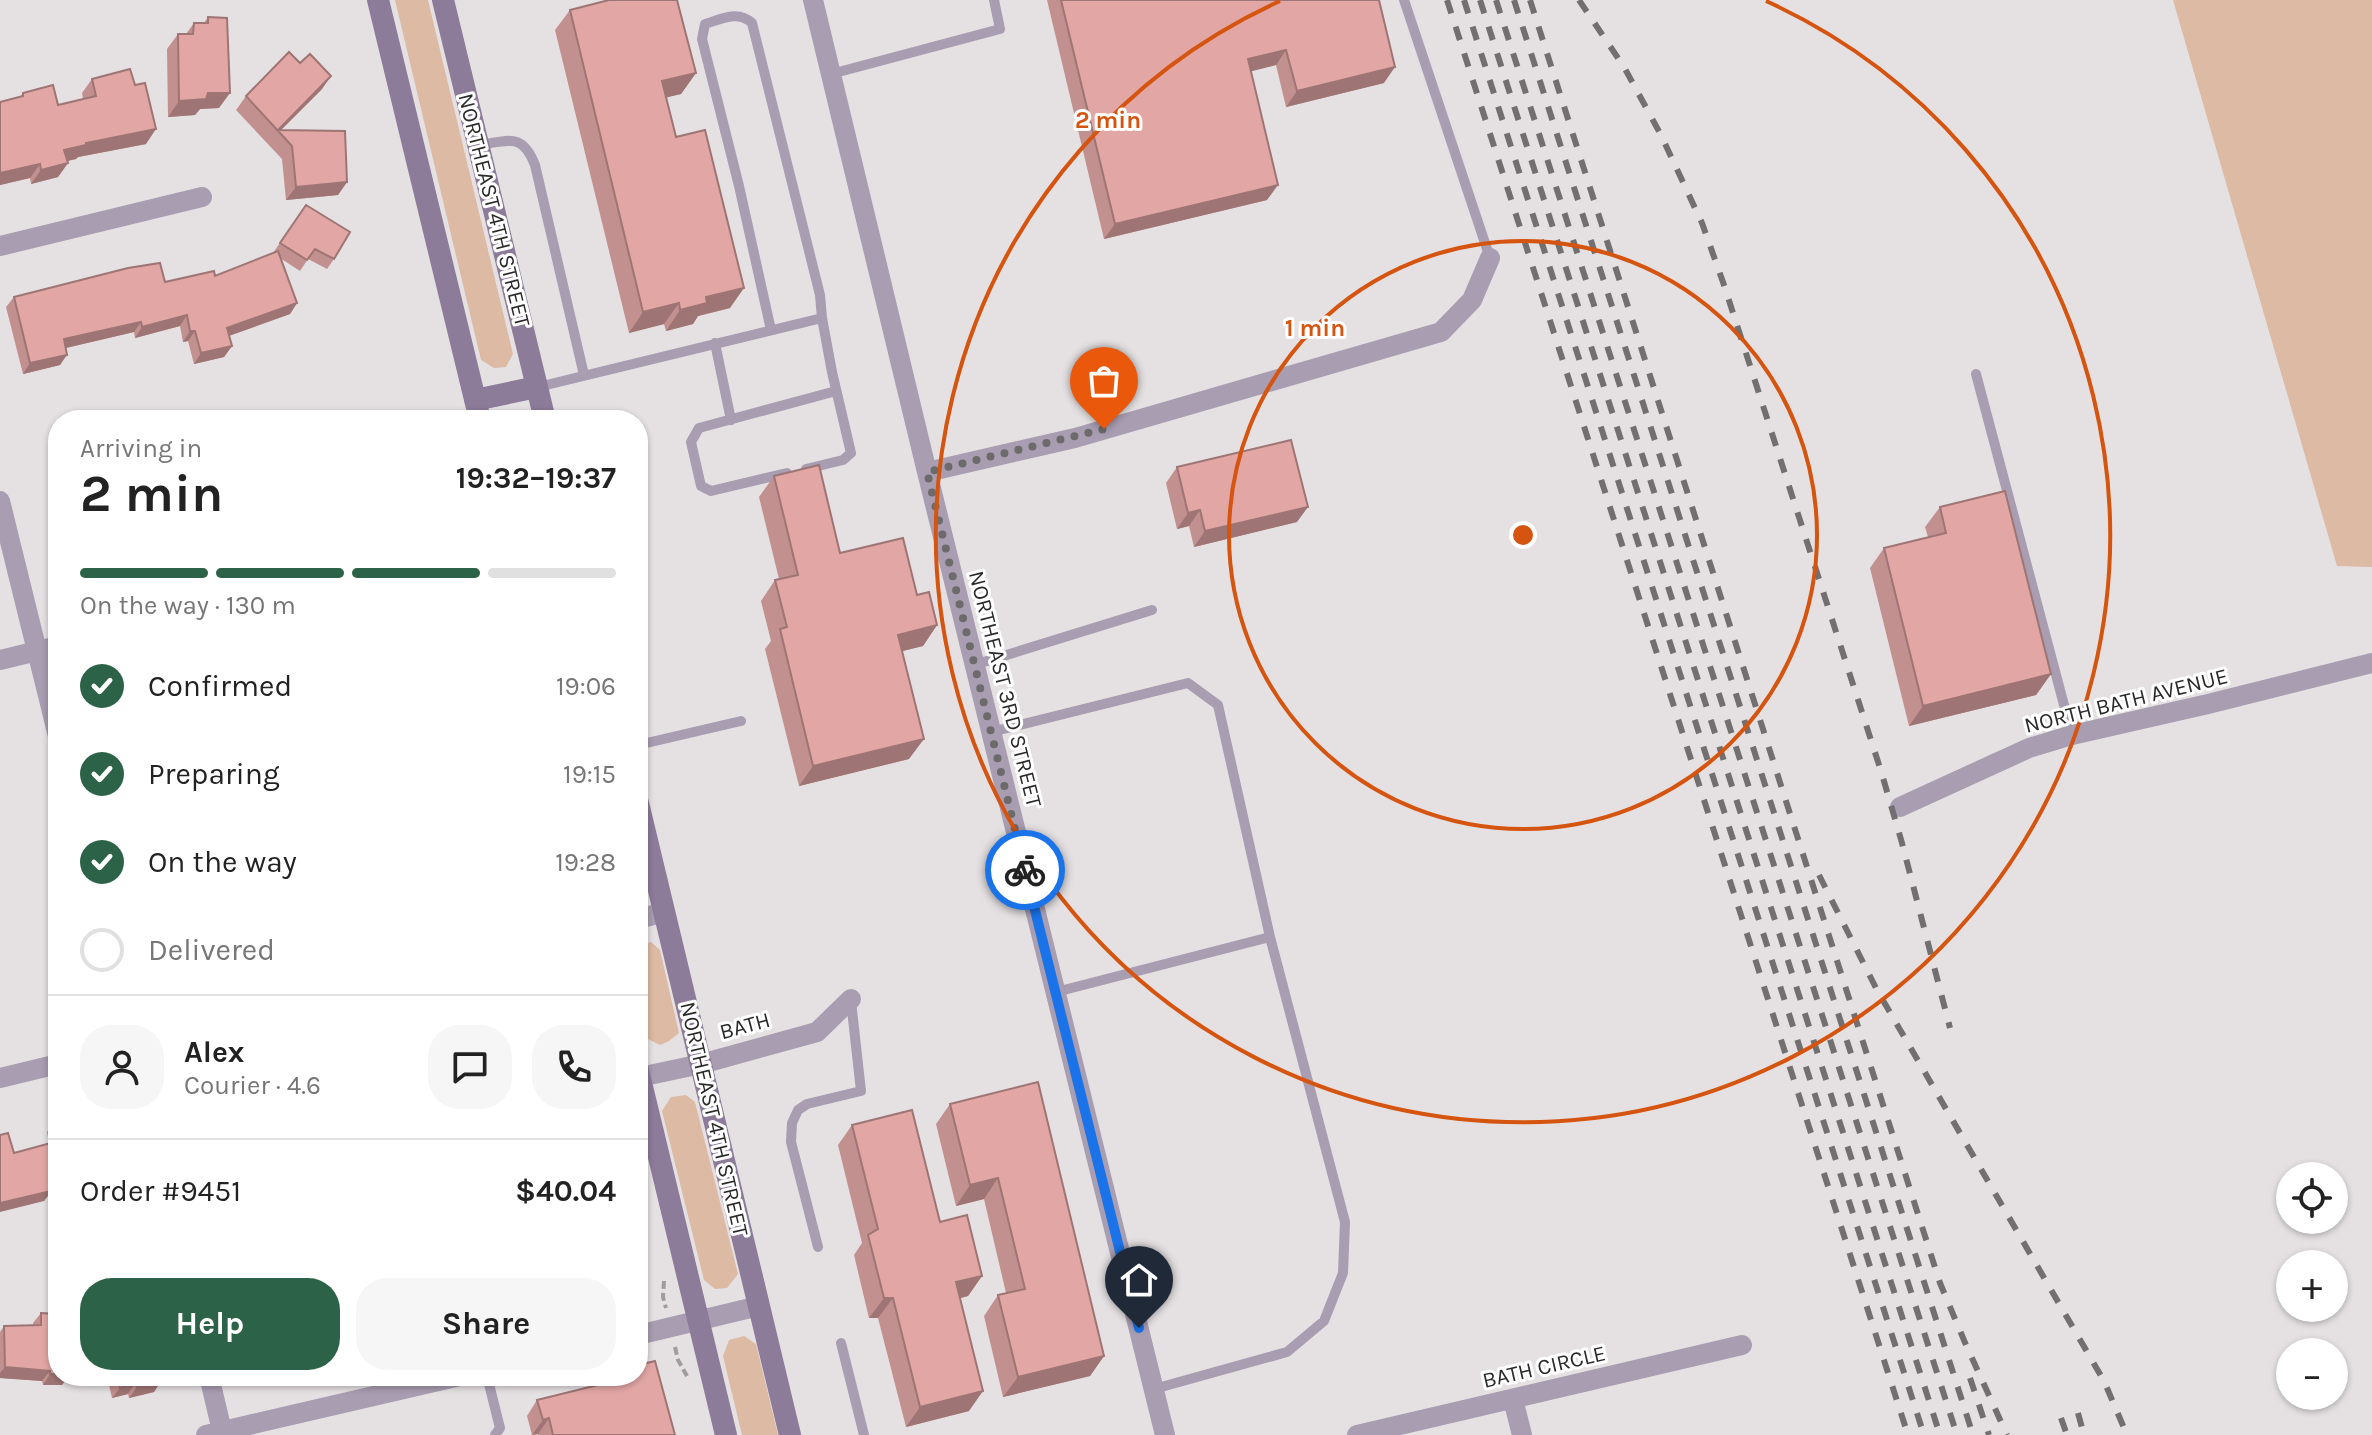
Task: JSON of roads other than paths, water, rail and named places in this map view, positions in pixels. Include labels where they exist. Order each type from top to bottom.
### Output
[{"type":"main road","points":[[378,0],[478,410],[537,387]]},
{"type":"main road","name":"NORTHEAST 4TH STREET","points":[[443,0],[543,410]]},
{"type":"main road","name":"NORTHEAST 4TH STREET","points":[[648,843],[790,1435]]},
{"type":"main road","points":[[648,1112],[726,1435]]},
{"type":"street","name":"NORTHEAST 3RD STREET","points":[[813,0],[1165,1435]]},
{"type":"street","points":[[0,246],[202,197]]},
{"type":"street","points":[[927,472],[1075,438],[1441,332],[1472,300],[1490,258]]},
{"type":"street","points":[[0,501],[48,696]]},
{"type":"street","points":[[0,660],[48,648]]},
{"type":"street","name":"NORTH BATH AVENUE","points":[[1900,807],[2029,748],[2372,663]]},
{"type":"street","points":[[648,916],[665,912]]},
{"type":"street","name":"BATH","points":[[648,1073],[701,1064],[817,1032],[851,999]]},
{"type":"street","points":[[0,1078],[48,1066]]},
{"type":"street","points":[[648,1333],[759,1306]]},
{"type":"street","name":"BATH CIRCLE","points":[[1357,1435],[1742,1345]]},
{"type":"street","points":[[210,1386],[217,1434],[418,1386]]},
{"type":"street","points":[[1513,1399],[1522,1435]]},
{"type":"lane","points":[[831,74],[1000,29],[994,0]]},
{"type":"lane","points":[[1404,0],[1490,258]]},
{"type":"lane","points":[[771,330],[702,39],[705,24],[732,16],[743,16],[752,23],[820,295],[836,391],[851,453],[843,460],[711,491],[701,486],[691,442],[699,428],[836,391]]},
{"type":"lane","points":[[478,145],[511,141],[520,142],[529,149],[584,375]]},
{"type":"lane","points":[[537,387],[822,318]]},
{"type":"lane","points":[[715,343],[731,420]]},
{"type":"lane","points":[[1976,374],[2072,735]]},
{"type":"lane","points":[[974,665],[1152,610]]},
{"type":"lane","points":[[991,732],[1188,683],[1218,705],[1270,937],[1345,1222],[1343,1273],[1324,1321],[1287,1352],[1154,1389]]},
{"type":"lane","points":[[648,743],[741,721]]},
{"type":"lane","points":[[1056,992],[1270,937]]},
{"type":"lane","points":[[818,1247],[791,1142],[792,1123],[798,1110],[807,1104],[861,1091],[851,999]]},
{"type":"lane","points":[[841,1343],[864,1435]]},
{"type":"lane","points":[[490,1386],[500,1428],[495,1435]]},
{"type":"railway","points":[[1447,0],[1908,1435]]},
{"type":"railway","points":[[1464,0],[1924,1435]]},
{"type":"railway","points":[[1480,0],[1940,1435]]},
{"type":"railway","points":[[1496,0],[1957,1435]]},
{"type":"railway","points":[[1514,0],[1973,1435]]},
{"type":"railway","points":[[1530,0],[1940,1283],[2007,1435]]},
{"type":"railway","points":[[1579,0],[1624,67],[1661,135],[1702,223],[1881,771],[1950,1028]]},
{"type":"railway","points":[[1819,875],[1877,990],[2104,1381],[2127,1435]]},
{"type":"railway","points":[[1970,1378],[1989,1435]]},
{"type":"railway","points":[[2078,1413],[2084,1435]]},
{"type":"railway","points":[[2061,1418],[2067,1435]]}]
